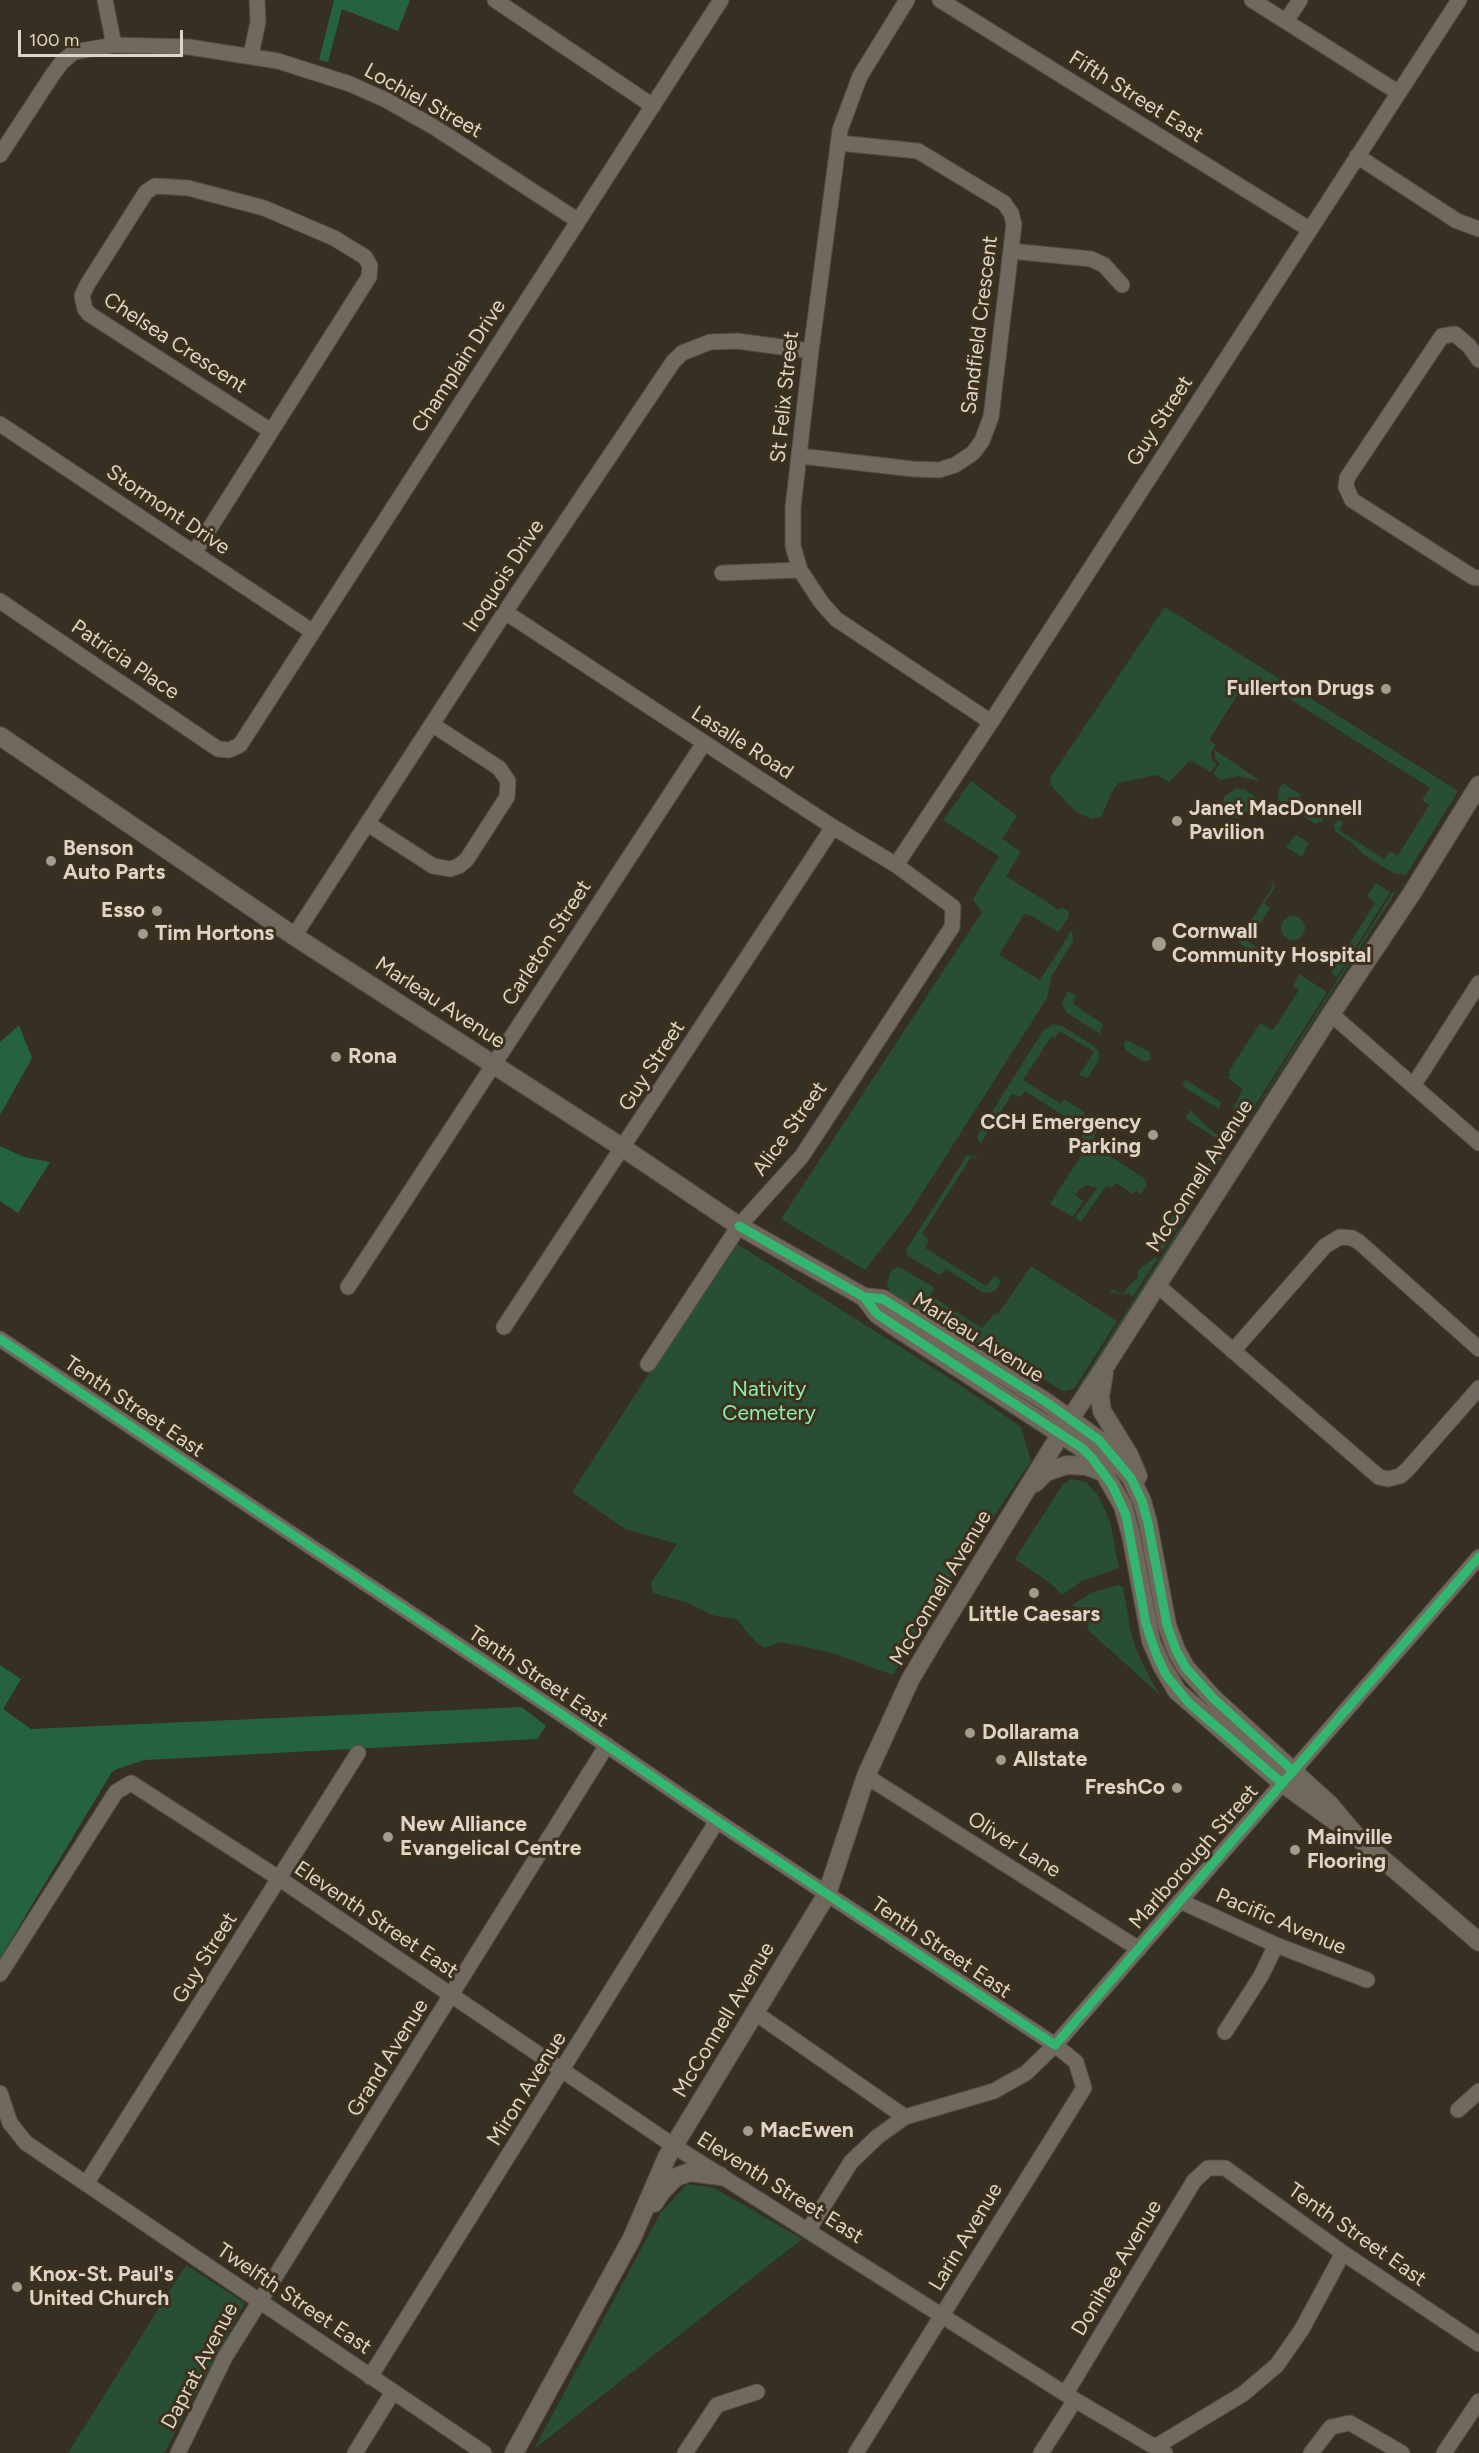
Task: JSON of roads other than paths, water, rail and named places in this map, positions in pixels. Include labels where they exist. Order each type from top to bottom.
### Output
[{"type":"main road","name":"Marleau Avenue","points":[[0,736],[294,936],[623,1148],[739,1226],[864,1297],[883,1299],[1065,1426]]},
{"type":"main road","name":"McConnell Avenue","points":[[514,2453],[632,2238],[667,2157],[827,1894],[866,1776],[910,1680],[1065,1426],[1479,785]]},
{"type":"main road","points":[[1104,1368],[1100,1397],[1102,1411],[1136,1469],[1165,1615],[1173,1642],[1186,1668],[1288,1777]]},
{"type":"main road","points":[[1065,1426],[1099,1440],[1135,1485],[1147,1516]]},
{"type":"main road","points":[[1065,1426],[1105,1474],[1126,1515],[1146,1624],[1157,1656],[1167,1675],[1189,1703],[1288,1777],[1330,1805],[1357,1837],[1479,1942]]},
{"type":"main road","points":[[1023,1495],[1042,1475],[1060,1467],[1081,1465],[1105,1474]]},
{"type":"main road","points":[[632,2238],[662,2191],[676,2177],[690,2172],[720,2176]]},
{"type":"street","points":[[105,0],[114,45]]},
{"type":"street","points":[[251,55],[258,22],[257,0]]},
{"type":"street","points":[[495,0],[653,106]]},
{"type":"street","name":"Champlain Drive","points":[[229,750],[244,741],[577,220],[721,0]]},
{"type":"street","name":"St Felix Street","points":[[907,0],[860,76],[845,115],[839,143],[811,351],[793,546],[800,570],[821,602],[836,619],[991,722]]},
{"type":"street","name":"Fifth Street East","points":[[940,0],[1309,229]]},
{"type":"street","points":[[1252,0],[1399,93]]},
{"type":"street","points":[[1286,21],[1300,0]]},
{"type":"street","name":"Guy Street","points":[[896,865],[1459,0]]},
{"type":"street","name":"Lochiel Street","points":[[0,155],[62,62],[80,50],[114,45],[189,47],[251,55],[325,74],[386,100],[434,127],[577,220]]},
{"type":"street","name":"Sandfield Crescent","points":[[800,456],[939,470],[955,465],[973,453],[982,441],[991,417],[1014,224],[1008,207],[918,151],[839,143]]},
{"type":"street","points":[[1357,156],[1457,221],[1479,230]]},
{"type":"street","name":"Chelsea Crescent","points":[[194,553],[369,277],[370,266],[365,257],[334,238],[264,208],[188,188],[155,186],[146,192],[87,285],[82,296],[85,309],[271,430]]},
{"type":"street","points":[[1011,250],[1091,259],[1104,265],[1122,285]]},
{"type":"street","points":[[1479,360],[1469,346],[1455,334],[1442,336],[1347,478],[1346,487],[1352,500],[1473,577],[1479,578]]},
{"type":"street","name":"Iroquois Drive","points":[[294,936],[505,612],[674,360],[682,353],[710,342],[737,341],[811,351]]},
{"type":"street","name":"Stormont Drive","points":[[0,424],[313,632]]},
{"type":"street","points":[[722,573],[800,570]]},
{"type":"street","name":"Patricia Place","points":[[0,601],[218,748],[229,750]]},
{"type":"street","name":"Lasalle Road","points":[[505,612],[833,827],[896,865],[953,907],[952,911]]},
{"type":"street","points":[[368,824],[433,866],[450,869],[459,866],[467,859],[507,798],[508,781],[499,768],[433,725]]},
{"type":"street","name":"Carleton Street","points":[[348,1287],[704,743]]},
{"type":"street","name":"Guy Street","points":[[504,1327],[833,827]]},
{"type":"street","name":"Alice Street","points":[[648,1364],[739,1226],[802,1156],[952,927],[952,911]]},
{"type":"street","points":[[1413,1086],[1479,983]]},
{"type":"street","points":[[1330,1014],[1479,1143]]},
{"type":"street","points":[[1233,1351],[1325,1246],[1340,1238],[1352,1238],[1359,1242],[1479,1349]]},
{"type":"street","points":[[1157,1285],[1372,1473],[1388,1479],[1400,1476],[1407,1470],[1479,1388]]},
{"type":"street","name":"Tenth Street East","points":[[0,1339],[717,1821],[1055,2045]]},
{"type":"street","name":"Marlborough Street","points":[[808,2229],[851,2162],[877,2137],[905,2117],[994,2091],[1026,2073],[1055,2045],[1479,1557]]},
{"type":"street","name":"Grand Avenue","points":[[260,2300],[607,1745]]},
{"type":"street","name":"Guy Street","points":[[83,2182],[280,1879],[358,1753]]},
{"type":"street","name":"Oliver Lane","points":[[866,1776],[1139,1949]]},
{"type":"street","name":"Eleventh Street East","points":[[0,1974],[116,1792],[131,1783],[280,1879],[720,2176],[1160,2450]]},
{"type":"street","name":"Miron Avenue","points":[[370,2377],[563,2072],[717,1821]]},
{"type":"street","name":"Pacific Avenue","points":[[1180,1901],[1276,1945],[1367,1980]]},
{"type":"street","points":[[1225,2032],[1261,1976],[1276,1945]]},
{"type":"street","points":[[754,2012],[905,2117]]},
{"type":"street","name":"Larin Avenue","points":[[856,2453],[1084,2088],[1076,2062],[1055,2045]]},
{"type":"street","points":[[1458,2110],[1479,2091]]},
{"type":"street","points":[[0,2093],[5,2112],[15,2131],[26,2143],[83,2182]]},
{"type":"street","name":"Tenth Street East","points":[[1208,2168],[1225,2169],[1343,2253],[1479,2344]]},
{"type":"street","name":"Donihee Avenue","points":[[1041,2453],[1194,2181],[1208,2168]]},
{"type":"street","name":"Twelfth Street East","points":[[83,2182],[484,2453]]},
{"type":"street","points":[[1160,2450],[1243,2394],[1277,2365],[1302,2329],[1343,2253]]},
{"type":"street","name":"Daprat Avenue","points":[[178,2453],[225,2357],[260,2300]]},
{"type":"street","points":[[355,2453],[393,2392]]},
{"type":"street","points":[[686,2453],[717,2405],[757,2392]]},
{"type":"street","points":[[1444,2453],[1479,2401]]},
{"type":"street","points":[[1311,2453],[1331,2427],[1350,2423],[1402,2453]]},
{"type":"place","name":"Fullerton Drugs","points":[[1386,689]]},
{"type":"place","name":"Janet MacDonnell Pavilion","points":[[1177,821]]},
{"type":"place","name":"Benson Auto Parts","points":[[51,861]]},
{"type":"place","name":"Esso","points":[[157,911]]},
{"type":"place","name":"Tim Hortons","points":[[143,934]]},
{"type":"place","name":"Cornwall Community Hospital","points":[[1159,944]]},
{"type":"place","name":"Rona","points":[[336,1057]]},
{"type":"place","name":"CCH Emergency Parking","points":[[1153,1135]]},
{"type":"place","name":"Little Caesars","points":[[1034,1593]]},
{"type":"place","name":"Dollarama","points":[[970,1733]]},
{"type":"place","name":"Allstate","points":[[1001,1760]]},
{"type":"place","name":"FreshCo","points":[[1177,1788]]},
{"type":"place","name":"New Alliance Evangelical Centre","points":[[388,1837]]},
{"type":"place","name":"Mainville Flooring","points":[[1295,1850]]},
{"type":"place","name":"MacEwen","points":[[748,2131]]},
{"type":"place","name":"Knox-St. Paul's United Church","points":[[17,2287]]},
{"type":"park label","name":"Nativity Cemetery","points":[[769,1402]]}]
